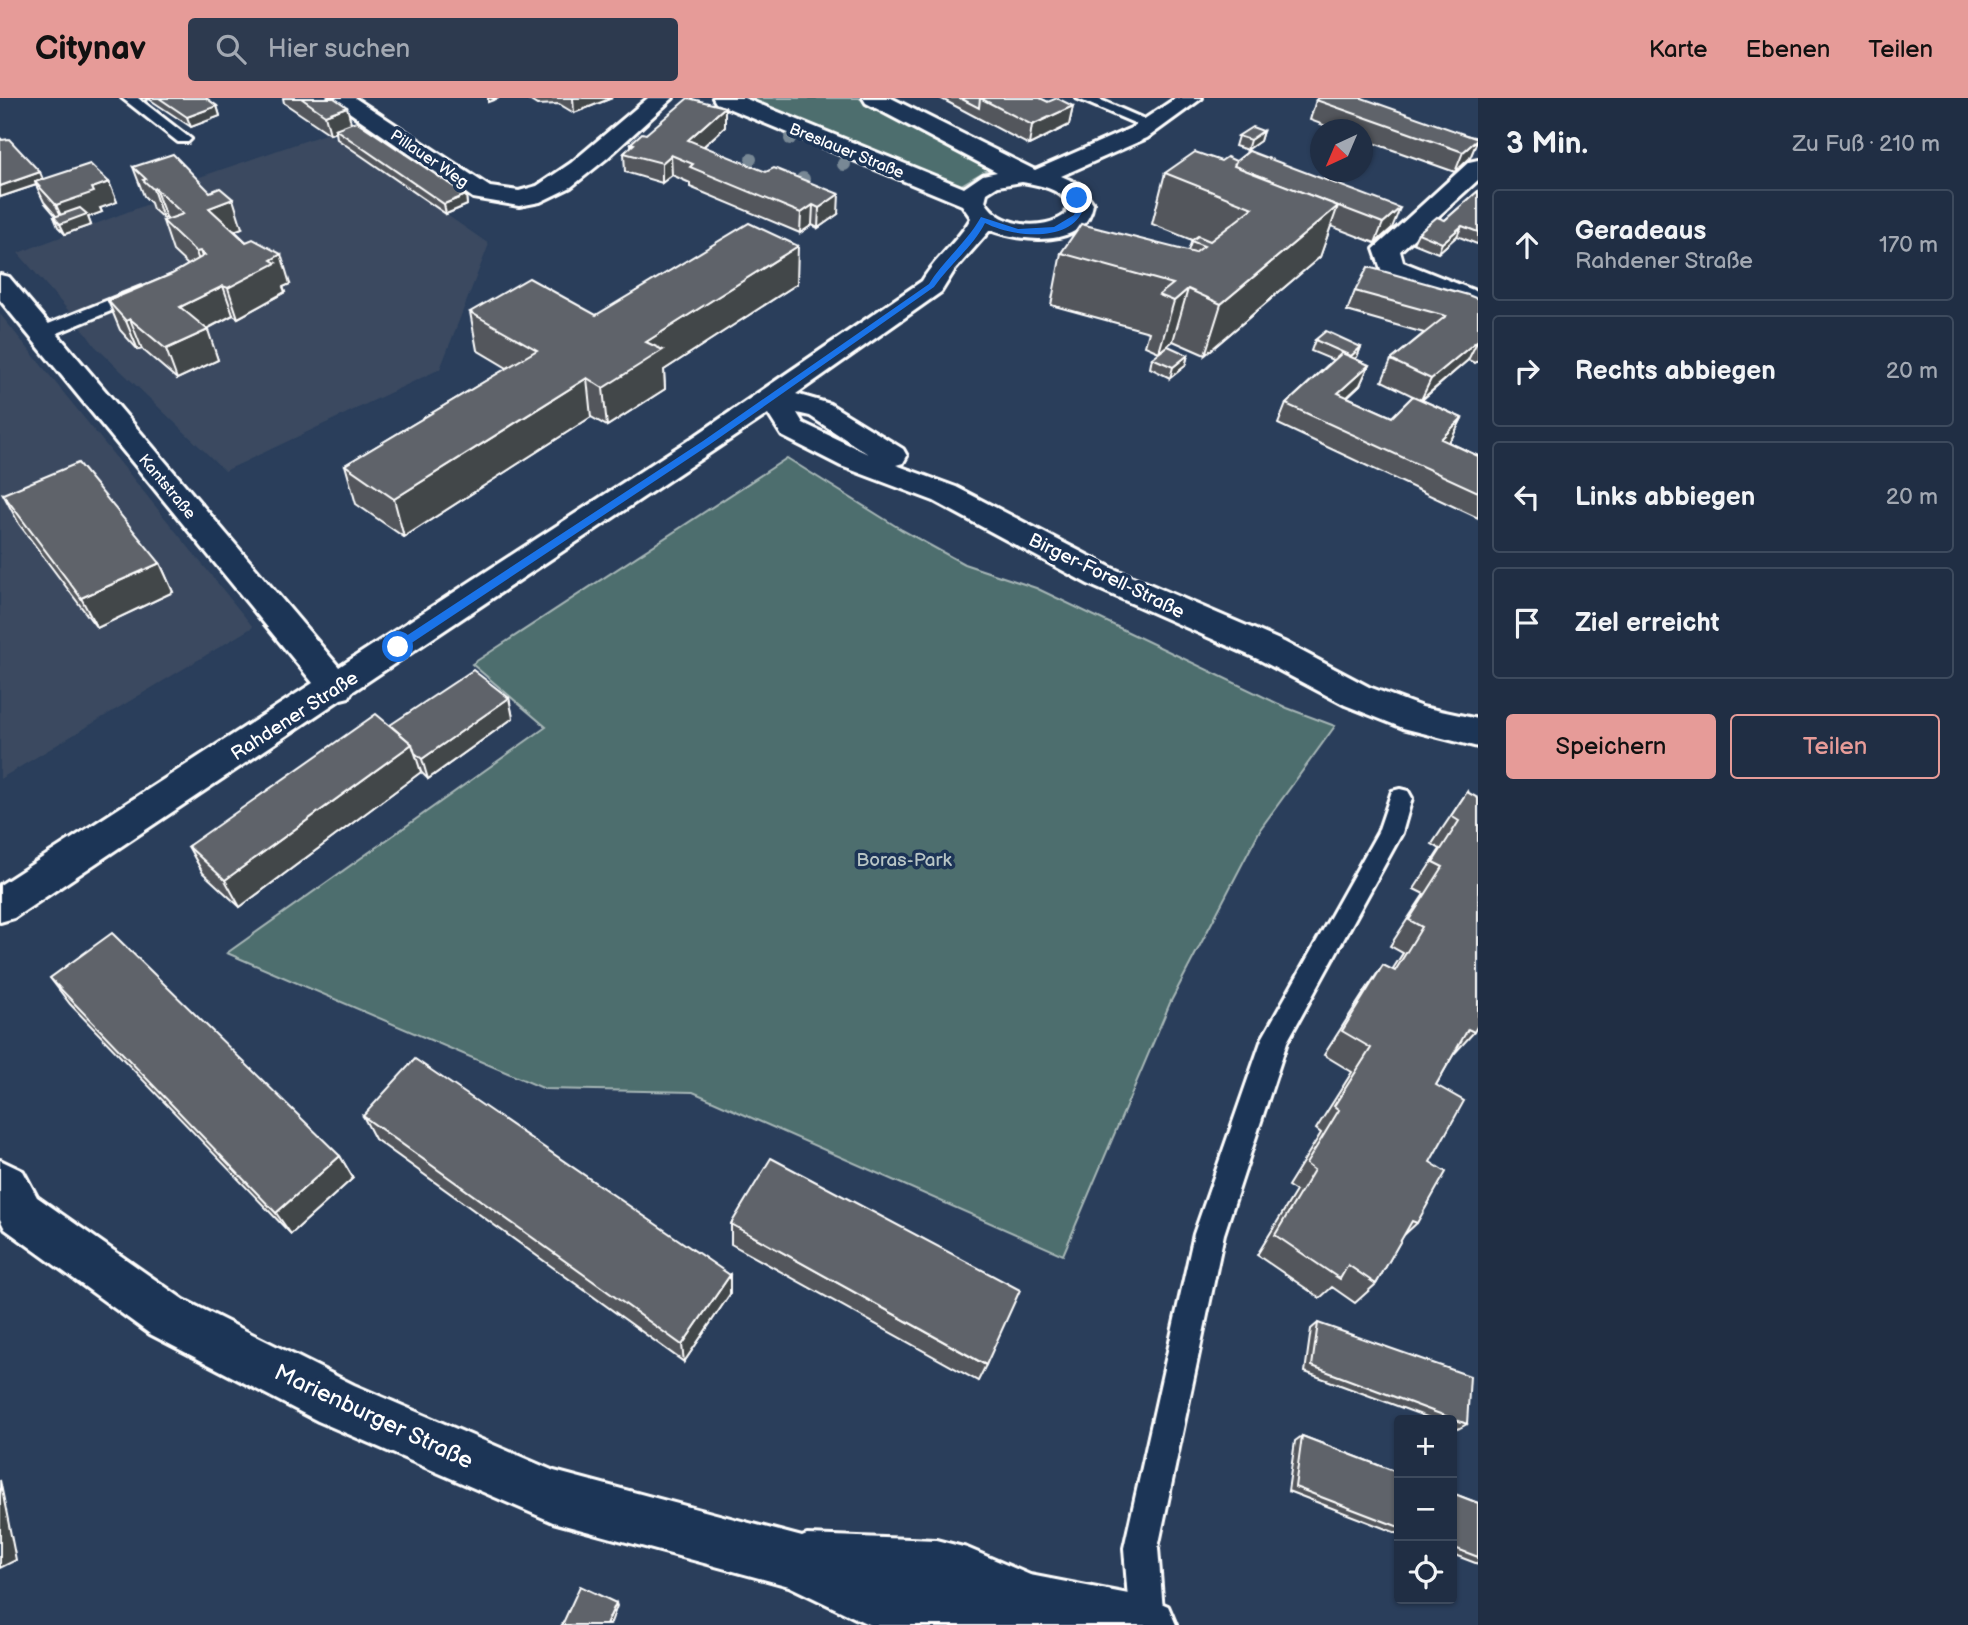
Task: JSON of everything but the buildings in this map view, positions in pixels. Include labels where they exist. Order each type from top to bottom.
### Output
[{"type":"street","name":"Pillauer Weg","points":[[340,98],[482,193],[505,198],[530,197],[556,187],[662,98]]},
{"type":"street","name":"Breslauer Straße","points":[[724,98],[977,209],[999,227],[1018,231],[1055,229],[1069,224],[1078,216],[1091,184]]},
{"type":"street","points":[[874,98],[1031,176],[1062,185],[1091,184],[1118,161],[1145,129]]},
{"type":"street","points":[[1031,176],[1145,129],[1191,98]]},
{"type":"street","points":[[1478,167],[1387,249],[1391,266],[1478,302]]},
{"type":"street","name":"Rahdener Straße","points":[[0,906],[337,688],[773,397],[932,286],[943,267],[976,232],[975,190],[986,181],[1003,176],[1031,176]]},
{"type":"street","name":"Kantstraße","points":[[0,283],[337,688]]},
{"type":"street","name":"Birger-Forell-Straße","points":[[773,397],[792,429],[852,459],[945,494],[1100,576],[1272,651],[1378,704],[1416,719],[1478,733]]},
{"type":"street","name":"Birger-Forell-Straße","points":[[1272,651],[1366,675],[1427,699],[1478,724]]},
{"type":"street","name":"Marienburger Straße","points":[[0,1181],[7,1186],[21,1213],[167,1317],[336,1402],[553,1496],[796,1561],[903,1613],[963,1625],[1022,1613],[1148,1625]]},
{"type":"lane","points":[[129,98],[183,139]]},
{"type":"lane","points":[[1083,98],[1145,129]]},
{"type":"lane","points":[[41,333],[158,285]]},
{"type":"lane","points":[[1148,1625],[1142,1548],[1209,1234],[1275,1039],[1390,833],[1400,798]]},
{"type":"shaded area","points":[[328,133],[489,244],[440,369],[225,471],[95,346],[74,317],[18,253],[151,203],[144,196]]},
{"type":"shaded area","points":[[0,314],[253,627],[0,779]]},
{"type":"green space","points":[[738,98],[859,98],[990,168],[956,188]]},
{"type":"green space","name":"Boras-Park","points":[[787,458],[902,530],[964,564],[1036,588],[1287,708],[1335,726],[1261,828],[1170,1003],[1063,1255],[693,1092],[545,1089],[227,953],[546,727],[472,664]]},
{"type":"route","points":[[398,647],[706,443],[932,286],[943,267],[966,245],[983,219],[999,227],[1018,231],[1055,229],[1069,224],[1078,216],[1081,207],[1077,198]]}]
